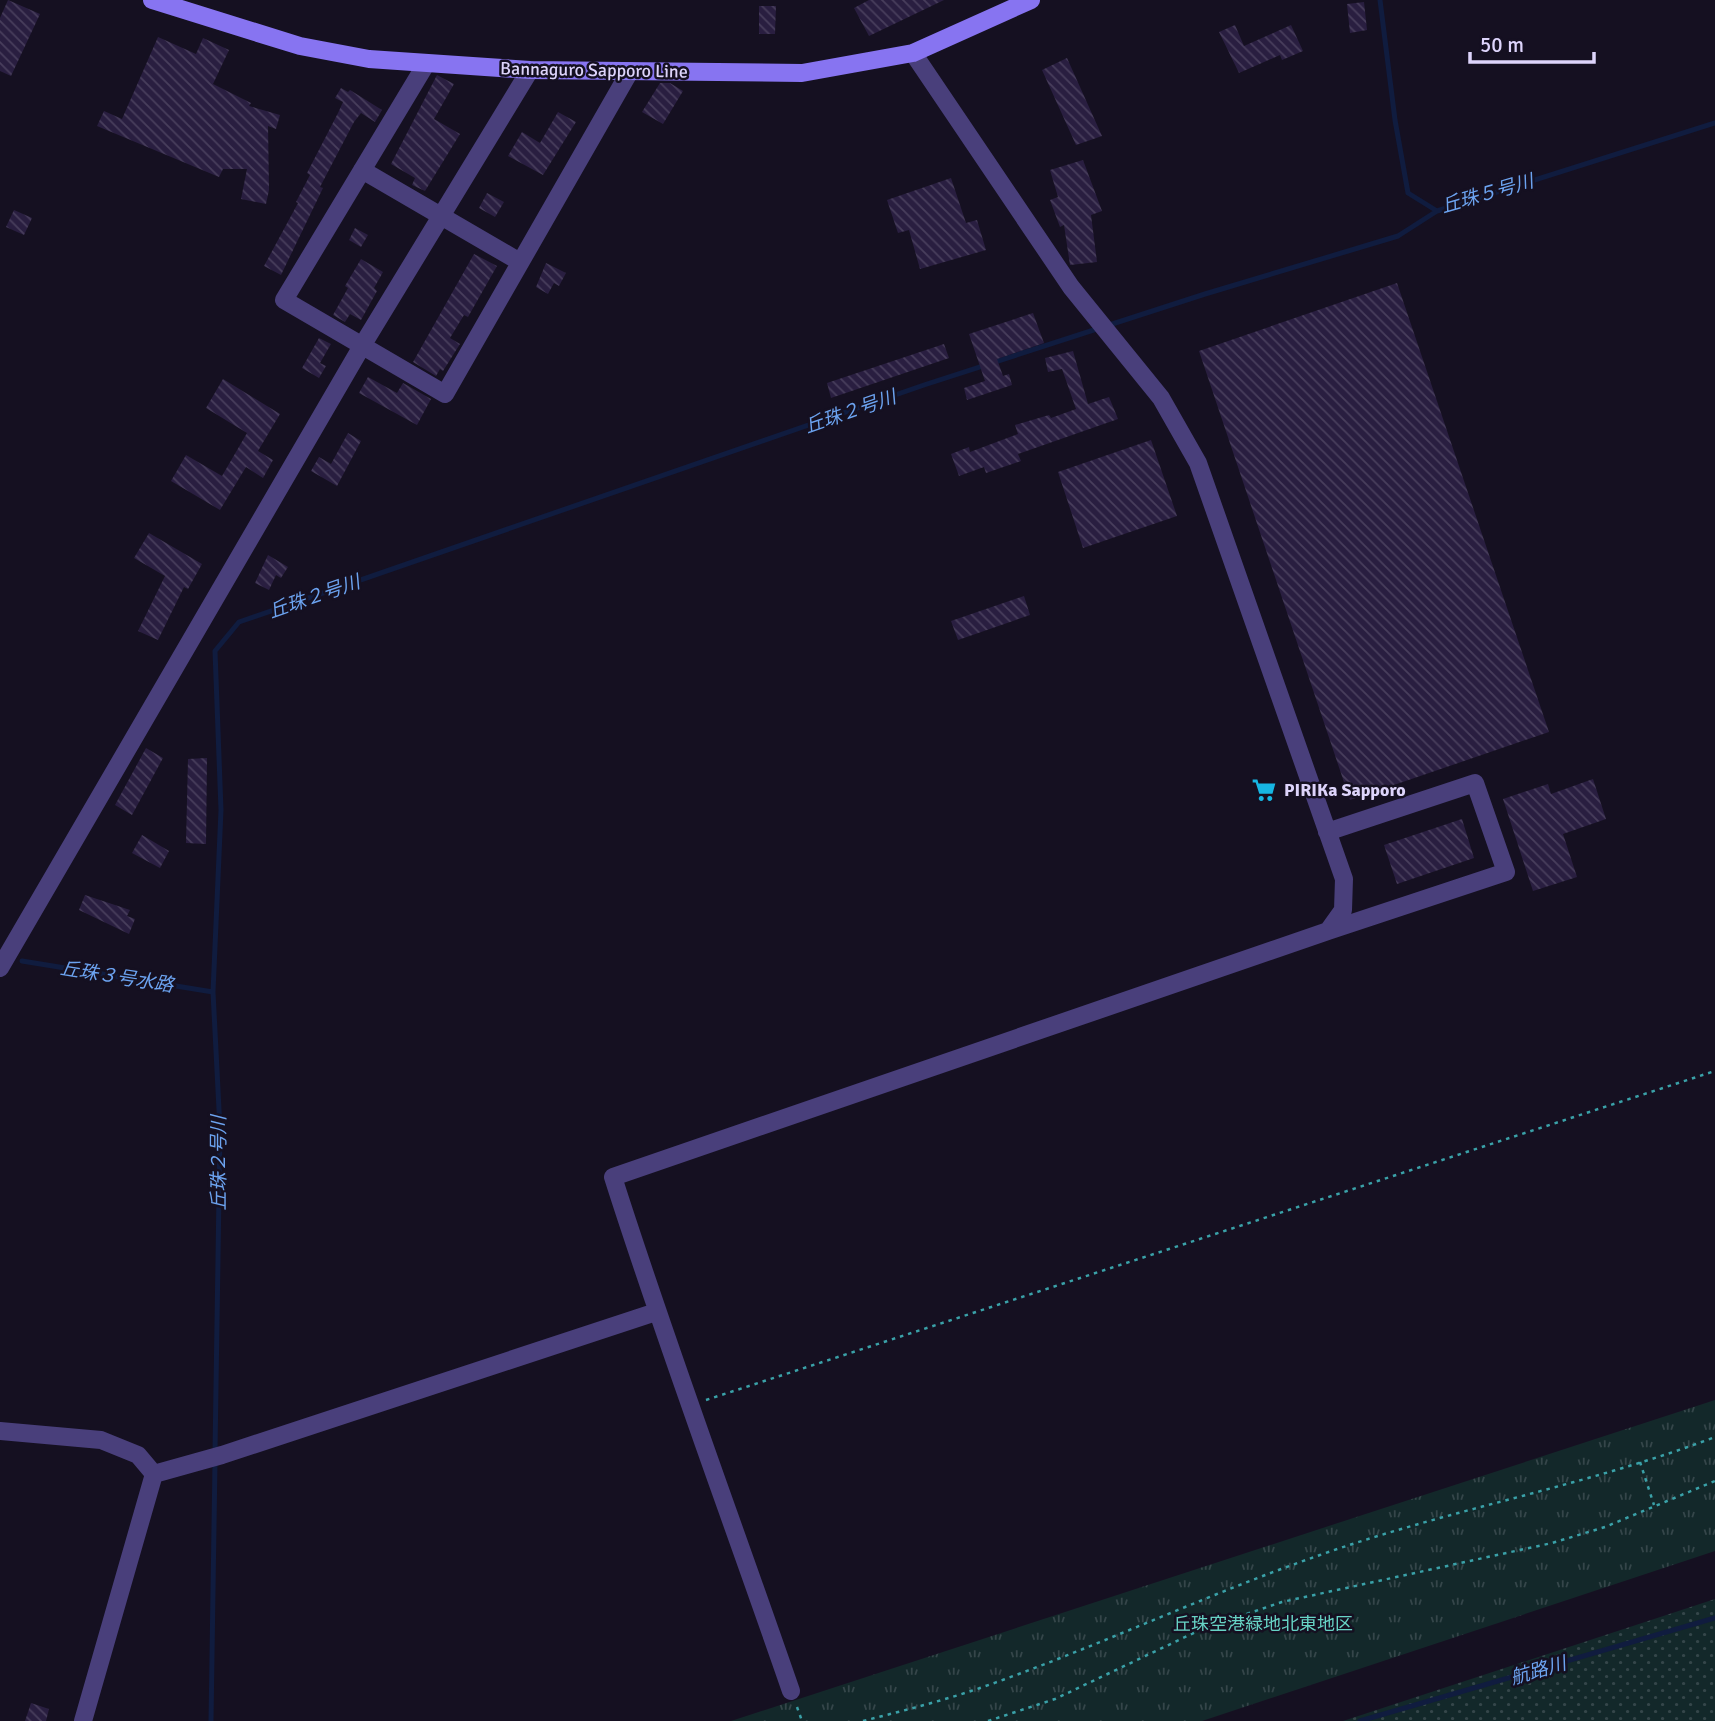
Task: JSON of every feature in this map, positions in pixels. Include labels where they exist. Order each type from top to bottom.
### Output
[{"type":"main road","name":"Bannaguro Sapporo Line","points":[[152,0],[300,46],[369,60],[530,70],[802,73],[913,53],[1031,0]]},
{"type":"street","points":[[913,53],[1096,319],[1161,398],[1198,463],[1343,879],[1343,909],[1328,931]]},
{"type":"street","points":[[426,64],[284,300],[445,394],[630,71]]},
{"type":"street","points":[[0,968],[362,346],[530,70]]},
{"type":"street","points":[[362,170],[520,262]]},
{"type":"street","points":[[791,1691],[692,1404],[656,1312],[613,1177],[1506,872],[1475,783],[1327,832]]},
{"type":"street","points":[[154,1474],[215,1457],[656,1312]]},
{"type":"street","points":[[0,1432],[101,1440],[138,1455],[154,1474]]},
{"type":"street","points":[[83,1721],[154,1474]]},
{"type":"path","points":[[692,1404],[1715,1071]]},
{"type":"path","points":[[863,1721],[980,1688],[1222,1590],[1323,1553],[1429,1520],[1640,1462],[1715,1437]]},
{"type":"path","points":[[1640,1462],[1654,1505]]},
{"type":"path","points":[[988,1721],[1055,1699],[1202,1629],[1270,1606],[1552,1543],[1605,1527],[1715,1481]]},
{"type":"green space","name":"丘珠空港緑地北東地区","points":[[1715,1400],[1715,1551],[1202,1721],[731,1721]]},
{"type":"green space","points":[[1715,1599],[1715,1721],[1343,1721]]},
{"type":"building","points":[[8,0],[40,14],[11,76],[0,71],[0,18]]},
{"type":"building","points":[[869,0],[944,0],[869,36],[854,8]]},
{"type":"building","points":[[1364,2],[1367,30],[1350,33],[1347,4]]},
{"type":"building","points":[[759,6],[776,6],[775,34],[759,34]]},
{"type":"building","points":[[1235,25],[1244,46],[1291,25],[1303,51],[1282,60],[1280,55],[1239,73],[1219,32]]},
{"type":"building","points":[[158,37],[196,54],[203,38],[229,50],[213,84],[251,103],[249,106],[280,115],[276,129],[268,126],[269,190],[266,204],[241,199],[247,169],[223,169],[219,177],[97,126],[104,111],[122,119]]},
{"type":"building","points":[[1067,58],[1102,136],[1076,145],[1042,70]]},
{"type":"building","points":[[437,75],[454,84],[434,119],[460,134],[425,191],[412,185],[415,178],[391,164]]},
{"type":"building","points":[[660,83],[670,83],[683,91],[663,124],[642,112]]},
{"type":"building","points":[[341,88],[348,92],[350,90],[382,110],[375,122],[361,113],[354,122],[320,187],[323,188],[281,275],[264,266],[298,203],[296,202],[310,175],[307,173],[343,102],[335,98]]},
{"type":"building","points":[[558,112],[576,122],[543,175],[508,156],[522,132],[540,143]]},
{"type":"building","points":[[1083,160],[1102,211],[1091,215],[1097,262],[1070,265],[1064,225],[1060,227],[1050,200],[1058,197],[1050,170]]},
{"type":"building","points":[[951,178],[966,223],[977,220],[986,250],[920,269],[909,230],[898,233],[887,200]]},
{"type":"building","points":[[487,193],[504,202],[495,217],[479,208]]},
{"type":"building","points":[[14,210],[32,218],[24,235],[6,227]]},
{"type":"building","points":[[355,228],[368,235],[361,247],[349,240]]},
{"type":"building","points":[[474,254],[497,266],[468,317],[464,315],[450,338],[460,344],[443,371],[440,369],[436,376],[413,362]]},
{"type":"building","points":[[361,259],[383,272],[374,288],[377,291],[361,320],[350,314],[345,322],[333,315],[348,288],[345,286]]},
{"type":"building","points":[[546,263],[566,273],[559,286],[554,283],[548,294],[536,287]]},
{"type":"building","points":[[1397,283],[1549,732],[1350,800],[1199,351]]},
{"type":"building","points":[[1033,313],[1044,343],[997,359],[1003,376],[1009,374],[1012,385],[967,400],[964,388],[985,381],[969,334]]},
{"type":"building","points":[[319,338],[331,344],[320,363],[326,366],[319,378],[302,368]]},
{"type":"building","points":[[944,344],[949,358],[831,398],[827,383]]},
{"type":"building","points":[[1073,351],[1088,404],[1109,397],[1118,419],[1018,454],[1021,461],[986,473],[984,467],[959,476],[951,454],[969,447],[970,452],[1018,434],[1015,425],[1049,415],[1051,418],[1076,409],[1062,369],[1048,372],[1045,358]]},
{"type":"building","points":[[368,377],[397,393],[403,383],[431,399],[417,425],[359,393]]},
{"type":"building","points":[[223,379],[280,414],[258,451],[273,460],[263,478],[246,467],[220,510],[171,481],[186,455],[222,476],[247,433],[206,408]]},
{"type":"building","points":[[348,433],[361,441],[337,486],[311,471],[319,457],[331,464]]},
{"type":"building","points":[[1151,440],[1177,516],[1083,548],[1058,472]]},
{"type":"building","points":[[149,533],[202,564],[188,589],[184,587],[158,640],[138,631],[165,576],[134,558]]},
{"type":"building","points":[[268,555],[288,567],[281,578],[276,575],[269,590],[255,583]]},
{"type":"building","points":[[1024,596],[1030,615],[958,640],[951,621]]},
{"type":"building","points":[[146,748],[163,758],[132,815],[115,805]]},
{"type":"building","points":[[207,758],[206,844],[186,843],[188,759]]},
{"type":"building","points":[[1593,779],[1606,819],[1563,834],[1577,877],[1533,891],[1503,799],[1548,784],[1551,794]]},
{"type":"building","points":[[1462,819],[1474,858],[1397,884],[1384,845]]},
{"type":"building","points":[[142,835],[169,851],[160,868],[132,853]]},
{"type":"building","points":[[85,895],[130,910],[127,916],[135,919],[129,934],[79,910]]},
{"type":"building","points":[[31,1703],[49,1709],[46,1721],[25,1721]]},
{"type":"waterway","name":"丘珠５号川","points":[[1380,0],[1395,120],[1408,193],[1437,211]]},
{"type":"waterway","name":"丘珠２号川","points":[[215,1452],[220,1129],[213,992],[221,810],[215,651],[239,622],[924,385],[1205,294],[1398,236],[1437,211],[1715,123]]},
{"type":"waterway","name":"丘珠３号水路","points":[[22,961],[213,992]]},
{"type":"waterway","name":"丘珠２号川","points":[[211,1721],[215,1462]]},
{"type":"waterway","name":"航路川","points":[[1360,1721],[1715,1618]]},
{"type":"place","name":"PIRIKa Sapporo","points":[[1264,790]]}]
